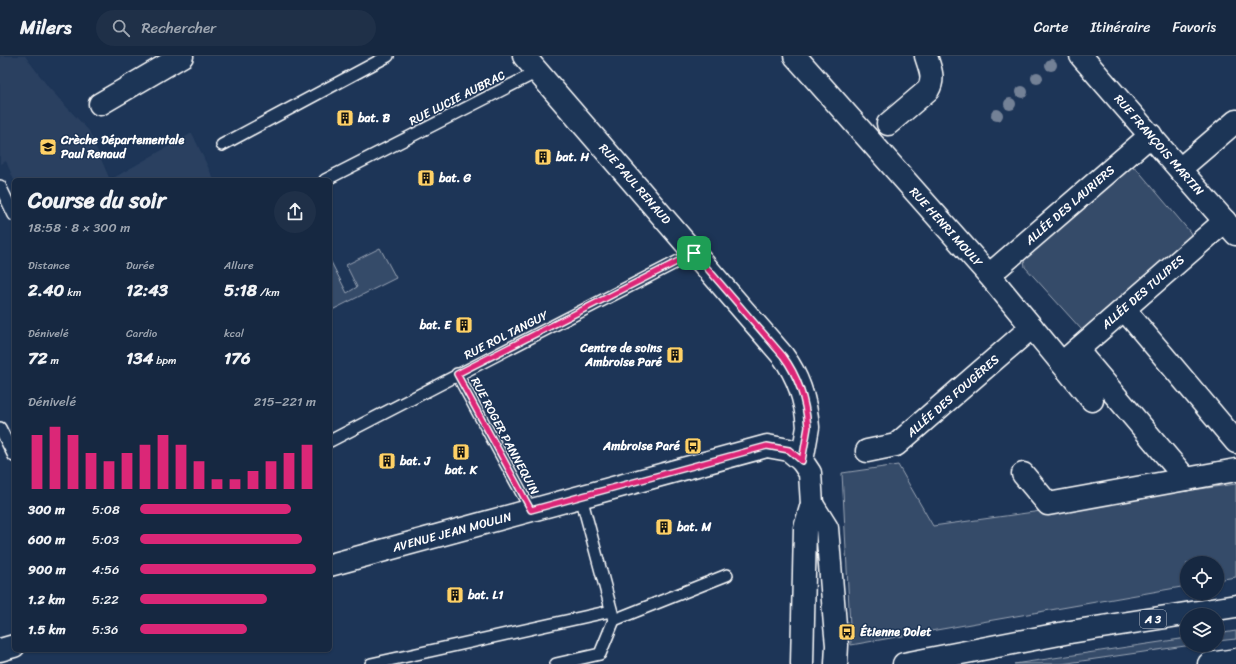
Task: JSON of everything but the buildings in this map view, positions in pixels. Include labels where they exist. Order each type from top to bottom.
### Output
[{"type":"main road","points":[[100,104],[182,56]]},
{"type":"main road","name":"RUE HENRI MOULY","points":[[796,56],[989,275],[1032,327],[1070,357],[1092,400]]},
{"type":"main road","points":[[888,124],[928,90],[932,83],[932,74],[926,56]]},
{"type":"main road","name":"RUE FRANÇOIS MARTIN","points":[[1082,56],[1231,228]]},
{"type":"main road","name":"RUE PAUL RENAUD","points":[[530,64],[783,356],[792,371],[803,396],[808,421],[802,461]]},
{"type":"main road","points":[[1180,169],[1236,121]]},
{"type":"main road","name":"ALLÉE DES LAURIERS","points":[[989,275],[1151,135]]},
{"type":"main road","name":"ALLÉE DES TULIPES","points":[[1070,357],[1124,309],[1231,228]]},
{"type":"main road","points":[[1124,309],[1236,442]]},
{"type":"main road","name":"ALLÉE DES FOUGÈRES","points":[[867,450],[896,445],[1032,327]]},
{"type":"main road","points":[[1070,357],[1186,479]]},
{"type":"main road","name":"AVENUE JEAN MOULIN","points":[[332,564],[767,446],[789,450],[802,461]]},
{"type":"main road","points":[[802,461],[810,473],[812,504],[805,528],[802,664]]},
{"type":"main road","points":[[1023,474],[1048,504],[1236,470]]},
{"type":"main road","points":[[812,504],[827,528],[835,625],[836,664]]},
{"type":"main road","name":"A 3","points":[[904,664],[1070,632],[1236,606]]},
{"type":"main road","points":[[0,650],[12,647]]},
{"type":"main road","points":[[1209,664],[1236,660]]},
{"type":"lane","points":[[222,145],[388,56]]},
{"type":"lane","name":"RUE LUCIE AUBRAC","points":[[329,178],[530,64]]},
{"type":"lane","points":[[0,186],[12,211]]},
{"type":"lane","name":"RUE ROL TANGUY","points":[[332,440],[457,374],[694,253]]},
{"type":"lane","name":"RUE ROGER PANNEQUIN","points":[[457,374],[531,510]]},
{"type":"lane","points":[[0,428],[12,452]]},
{"type":"lane","points":[[556,664],[600,654],[612,616],[581,497]]},
{"type":"lane","points":[[371,664],[612,616],[728,575]]},
{"type":"shaded area","name":"Crèche Départementale Paul Renaud","points":[[0,56],[25,56],[49,88],[89,131],[109,178],[13,178],[6,161],[1,164]]},
{"type":"shaded area","points":[[192,133],[213,178],[113,178]]},
{"type":"shaded area","points":[[1128,167],[1136,168],[1190,232],[1191,236],[1084,331],[1025,267],[1024,260],[1027,255]]},
{"type":"shaded area","points":[[380,248],[396,278],[332,310],[332,264],[347,293],[357,287],[346,265]]},
{"type":"shaded area","points":[[898,465],[933,526],[1236,484],[1236,577],[1224,579],[1224,556],[1180,556],[1180,587],[851,645],[842,473]]},
{"type":"shaded area","points":[[1236,631],[1236,639],[1224,640],[1224,633]]},
{"type":"shaded area","points":[[1180,639],[1180,647],[1061,664],[1014,664]]},
{"type":"place","name":"bat. B","points":[[345,118]]},
{"type":"place","name":"Crèche Départementale Paul Renaud","points":[[48,147]]},
{"type":"place","name":"bat. H","points":[[543,157]]},
{"type":"place","name":"bat. G","points":[[426,178]]},
{"type":"place","name":"bat. E","points":[[464,325]]},
{"type":"place","name":"Centre de soins Ambroise Paré","points":[[675,355]]},
{"type":"place","name":"Ambroise Paré","points":[[693,446]]},
{"type":"place","name":"bat. K","points":[[461,452]]},
{"type":"place","name":"bat. J","points":[[387,461]]},
{"type":"place","name":"bat. M","points":[[664,527]]},
{"type":"place","name":"bat. L1","points":[[455,595]]},
{"type":"place","name":"Étienne Dolet","points":[[847,632]]},
{"type":"route","points":[[694,253],[788,363],[803,396],[808,421],[802,461],[789,450],[767,446],[531,510],[457,374],[694,253]]}]
